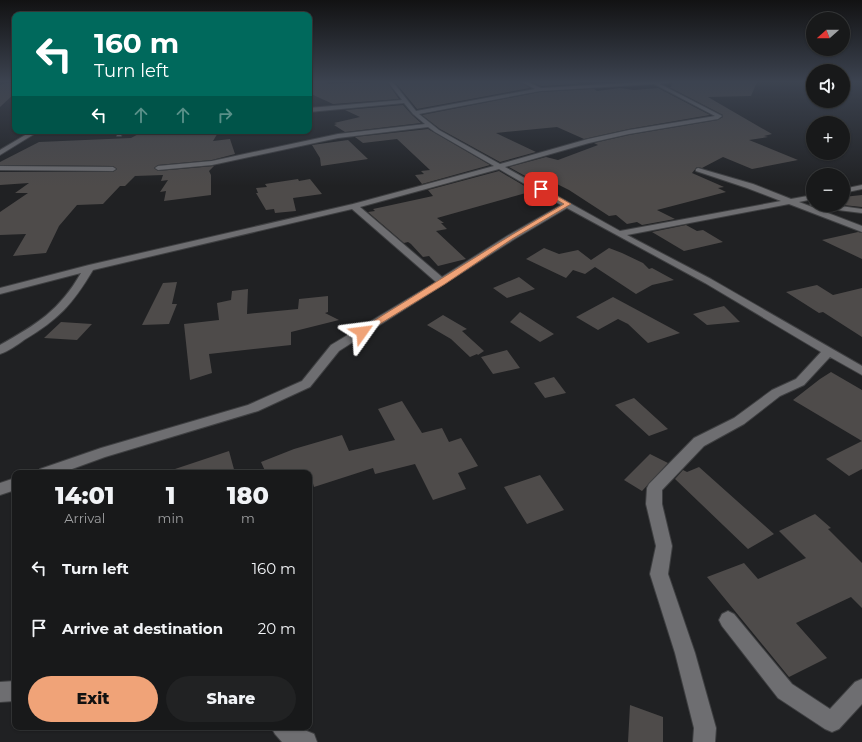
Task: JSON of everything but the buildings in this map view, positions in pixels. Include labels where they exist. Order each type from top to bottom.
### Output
[{"type":"street","points":[[419,117],[429,125],[500,166],[619,234],[708,281],[862,370]]},
{"type":"street","points":[[0,291],[89,268],[354,206],[492,170],[500,166],[588,141],[629,132],[717,117]]},
{"type":"street","points":[[158,168],[212,163],[338,136],[429,125]]},
{"type":"street","points":[[0,153],[31,134]]},
{"type":"street","points":[[0,168],[113,169]]},
{"type":"street","points":[[698,170],[750,186],[862,229]]},
{"type":"street","points":[[850,190],[862,187]]},
{"type":"street","points":[[619,234],[806,199]]},
{"type":"street","points":[[793,202],[806,204]]},
{"type":"street","points":[[53,470],[100,453],[253,408],[306,384],[335,348],[510,238],[568,204]]},
{"type":"street","points":[[354,206],[442,282]]},
{"type":"street","points":[[850,210],[862,211]]},
{"type":"street","points":[[0,350],[46,321],[59,310],[74,293],[89,268]]},
{"type":"street","points":[[704,742],[705,728],[687,660],[659,574],[664,546],[654,504],[654,488],[699,442],[739,421],[776,393],[800,382],[829,351]]},
{"type":"street","points":[[0,489],[12,485]]},
{"type":"street","points":[[728,620],[785,691],[832,722],[862,689]]},
{"type":"street","points":[[0,692],[12,691]]},
{"type":"street","points":[[285,730],[306,742]]},
{"type":"route","points":[[362,332],[510,238],[568,204],[541,189]]}]
